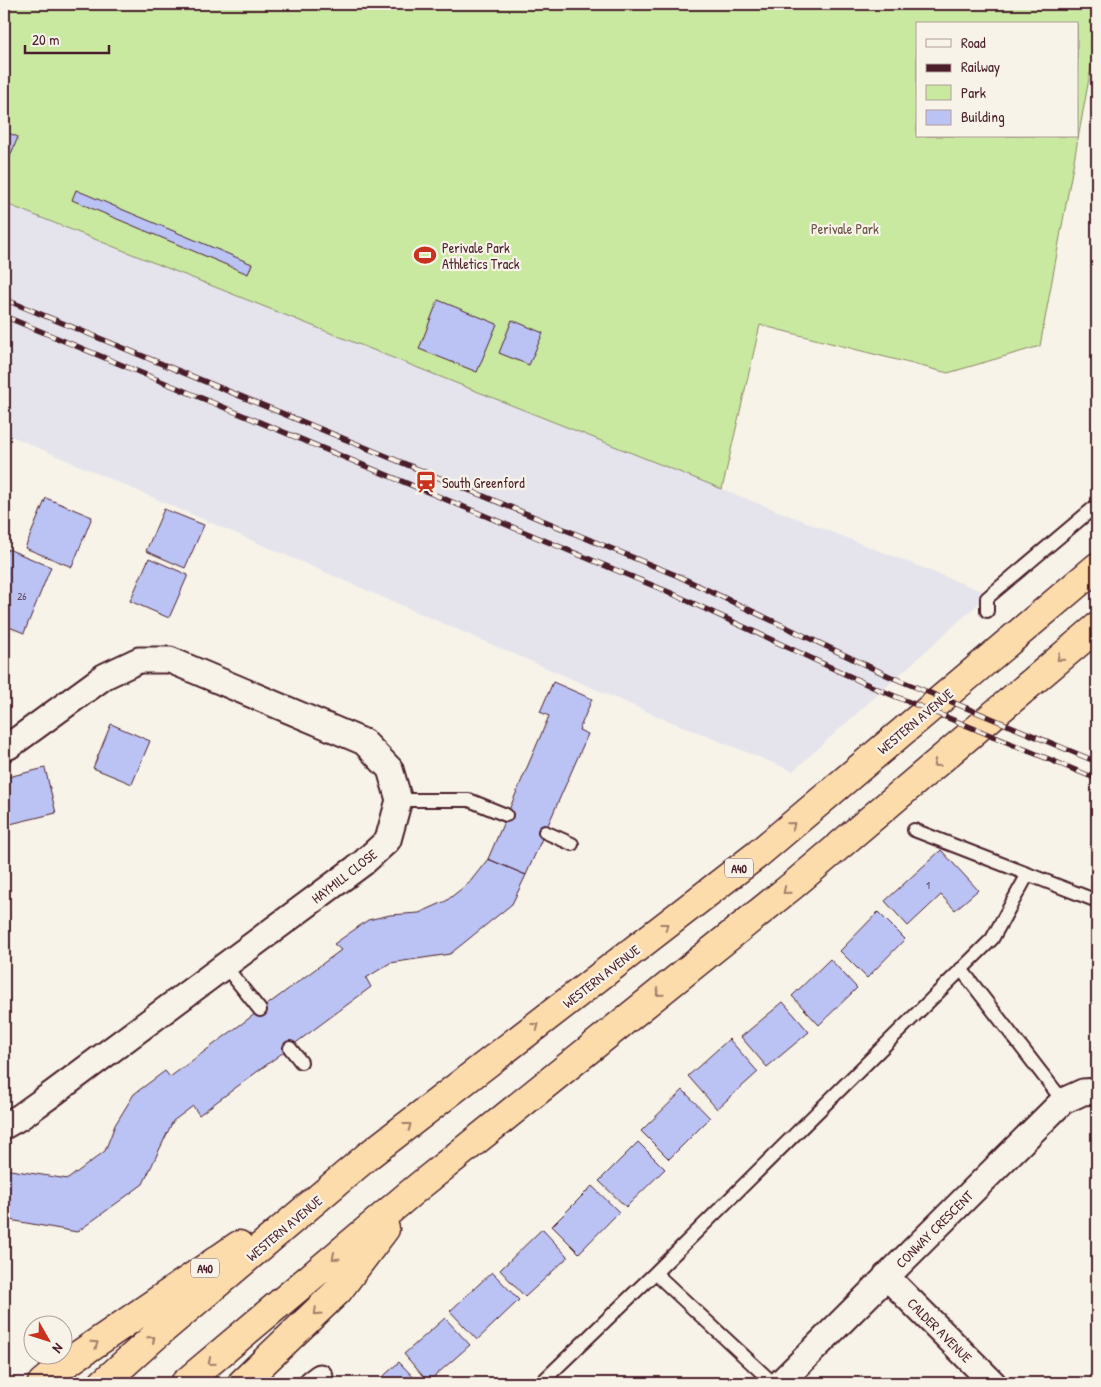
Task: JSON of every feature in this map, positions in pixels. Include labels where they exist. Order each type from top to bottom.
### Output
[{"type":"highway","name":"WESTERN AVENUE","points":[[103,1383],[153,1338],[369,1155],[758,854],[1097,567]]},
{"type":"highway","points":[[185,1383],[412,1192],[792,886],[1097,627]]},
{"type":"highway","name":"A40","points":[[42,1383],[61,1367],[369,1155]]},
{"type":"highway","points":[[242,1383],[338,1291],[412,1192]]},
{"type":"street","points":[[4,748],[105,676],[139,660],[170,660],[364,742],[390,770],[399,800]]},
{"type":"street","name":"HAYMILL CLOSE","points":[[4,1126],[52,1094],[363,863],[388,840],[399,800]]},
{"type":"street","name":"CONWAY CRESCENT","points":[[780,1383],[1063,1101],[1083,1092],[1097,1091]]},
{"type":"street","name":"CALDER AVENUE","points":[[886,1276],[993,1383]]},
{"type":"lane","points":[[987,611],[987,598],[1097,505]]},
{"type":"lane","points":[[399,800],[469,800],[506,815]]},
{"type":"lane","points":[[914,830],[1097,901]]},
{"type":"lane","points":[[545,832],[572,844]]},
{"type":"lane","points":[[541,1383],[655,1273],[992,939],[1028,874]]},
{"type":"lane","points":[[225,966],[260,1010]]},
{"type":"lane","points":[[961,969],[1063,1101]]},
{"type":"lane","points":[[290,1048],[301,1062]]},
{"type":"lane","points":[[655,1273],[773,1383]]},
{"type":"shaded area","points":[[4,203],[989,594],[793,771],[657,716],[4,433]]},
{"type":"green space","name":"Perivale Park Athletics Track","points":[[4,4],[1097,4],[1097,35],[1040,346],[948,373],[760,325],[722,489],[4,203]]},
{"type":"building","points":[[4,131],[18,137],[4,171]]},
{"type":"building","points":[[76,190],[252,264],[248,274],[72,200]]},
{"type":"building","points":[[438,300],[497,324],[477,372],[419,349]]},
{"type":"building","points":[[512,320],[543,333],[529,365],[499,353]]},
{"type":"building","points":[[46,498],[92,517],[72,567],[25,548]]},
{"type":"building","points":[[164,509],[204,525],[185,568],[146,551]]},
{"type":"building","points":[[8,549],[51,567],[24,633],[4,625],[4,558]]},
{"type":"building","points":[[149,558],[188,575],[169,618],[130,601]]},
{"type":"building","points":[[553,682],[592,699],[579,730],[588,734],[526,875],[488,859],[549,716],[540,712]]},
{"type":"building","points":[[111,724],[150,741],[132,784],[93,768]]},
{"type":"building","points":[[45,768],[56,813],[6,825],[4,816],[4,778]]},
{"type":"building","points":[[941,850],[978,890],[955,910],[941,895],[908,926],[885,901]]},
{"type":"building","points":[[488,859],[526,875],[512,904],[450,954],[390,963],[366,978],[371,987],[199,1115],[193,1106],[173,1121],[143,1184],[77,1232],[4,1219],[4,1169],[68,1179],[105,1151],[115,1125],[134,1094],[165,1071],[170,1077],[341,950],[334,944],[368,920],[390,915],[419,913],[446,901],[469,883]]},
{"type":"building","points":[[878,912],[905,939],[867,978],[840,951]]},
{"type":"building","points":[[830,959],[857,988],[819,1025],[792,996]]},
{"type":"building","points":[[783,1002],[809,1032],[767,1067],[741,1037]]},
{"type":"building","points":[[729,1039],[758,1072],[717,1109],[688,1076]]},
{"type":"building","points":[[683,1090],[710,1118],[669,1159],[641,1131]]},
{"type":"building","points":[[638,1142],[665,1169],[626,1207],[599,1181]]},
{"type":"building","points":[[592,1186],[619,1212],[579,1253],[552,1226]]},
{"type":"building","points":[[542,1229],[568,1257],[525,1297],[500,1270]]},
{"type":"building","points":[[492,1272],[519,1300],[477,1340],[450,1311]]},
{"type":"building","points":[[445,1318],[470,1345],[428,1382],[404,1354]]},
{"type":"building","points":[[399,1362],[419,1383],[376,1383]]},
{"type":"railway","points":[[4,299],[678,576],[889,676],[1097,762]]},
{"type":"railway","points":[[4,316],[671,593],[875,688],[1097,779]]},
{"type":"place","name":"Perivale Park Athletics Track","points":[[425,255]]},
{"type":"place","name":"South Greenford","points":[[426,482]]},
{"type":"park label","name":"Perivale Park","points":[[845,228]]}]
